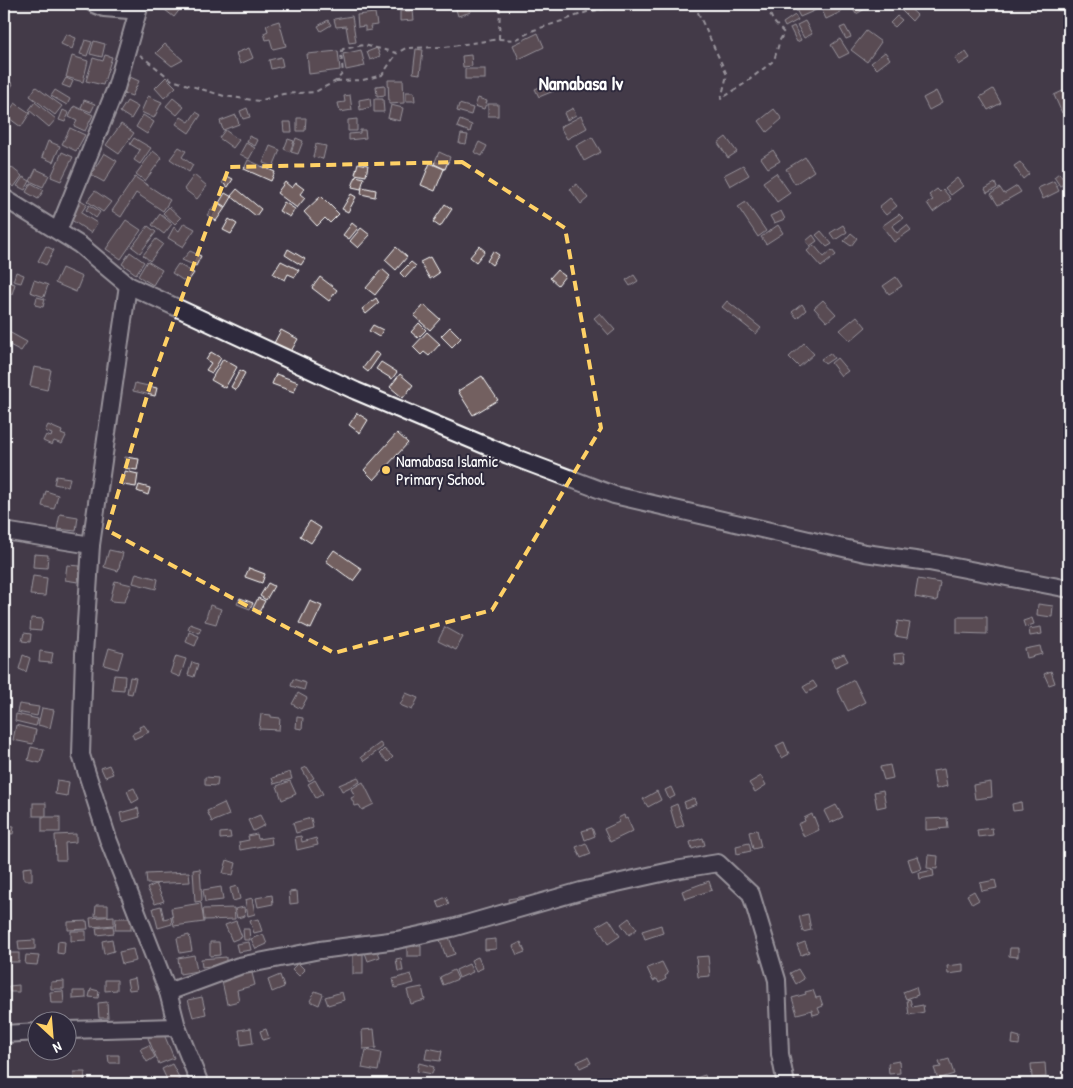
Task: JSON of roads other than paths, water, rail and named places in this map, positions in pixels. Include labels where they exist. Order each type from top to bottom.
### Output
[{"type":"street","points":[[58,232],[116,88],[129,42],[133,10],[104,8],[94,4]]},
{"type":"street","points":[[4,198],[80,245],[128,285],[356,391],[508,455],[614,495],[864,553],[929,562],[1069,589]]},
{"type":"street","points":[[128,285],[92,545],[84,654],[80,755],[108,839],[168,992],[177,1027],[200,1084]]},
{"type":"street","points":[[4,531],[92,545]]},
{"type":"street","points":[[168,992],[239,966],[320,950],[397,940],[452,928],[582,891],[675,870],[718,863],[751,894],[777,980],[780,1054],[786,1084]]},
{"type":"street","points":[[78,1030],[177,1027]]},
{"type":"street","points":[[4,1034],[28,1033]]},
{"type":"place","name":"Namabasa Islamic Primary School","points":[[386,470]]},
{"type":"district","name":"Namabasa Iv","points":[[581,83]]}]
